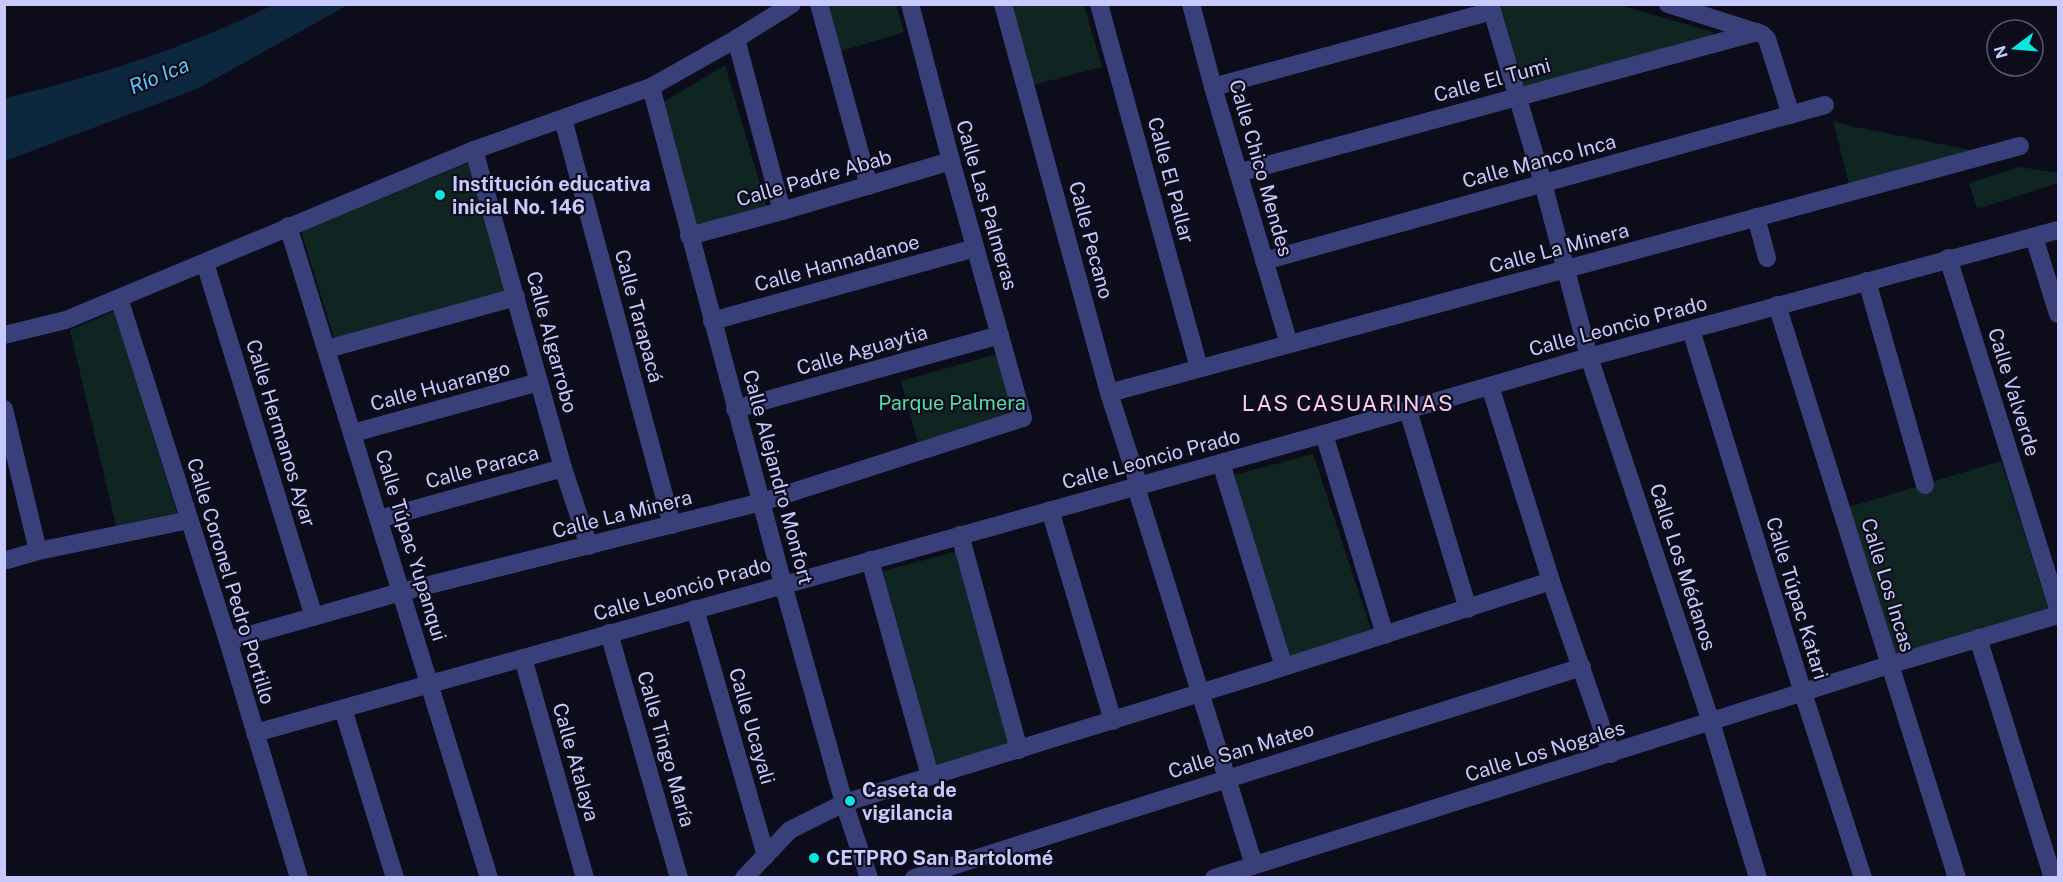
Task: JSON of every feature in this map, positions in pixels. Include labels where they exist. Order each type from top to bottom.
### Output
[{"type":"street","points":[[4,335],[66,320],[474,150],[651,87],[792,4]]},
{"type":"street","points":[[819,4],[869,186]]},
{"type":"street","name":"Calle Las Palmeras","points":[[909,4],[1023,418]]},
{"type":"street","name":"Calle Pecano","points":[[1004,4],[1109,393],[1199,694],[1254,865]]},
{"type":"street","name":"Calle El Pallar","points":[[1100,4],[1199,368]]},
{"type":"street","name":"Calle Chico Mendes","points":[[1191,4],[1213,87],[1289,344]]},
{"type":"street","points":[[1668,4],[1757,32],[1767,39],[1791,115]]},
{"type":"street","points":[[1213,87],[1491,8]]},
{"type":"street","name":"Calle Los Médanos","points":[[1491,8],[1543,183],[1589,357],[1711,722],[1758,878]]},
{"type":"street","name":"Calle El Tumi","points":[[1238,173],[1757,32]]},
{"type":"street","points":[[736,39],[782,211]]},
{"type":"street","name":"Calle Alejandro Monfort","points":[[651,87],[783,584],[844,803],[869,878]]},
{"type":"street","name":"Calle Manco Inca","points":[[1264,261],[1825,105]]},
{"type":"street","name":"Calle Tarapacá","points":[[563,119],[672,525]]},
{"type":"street","name":"Calle La Minera","points":[[1109,393],[2019,146]]},
{"type":"street","name":"Calle Algarrobo","points":[[474,150],[563,468],[589,546]]},
{"type":"street","name":"Calle Padre Abab","points":[[689,236],[869,186],[951,160]]},
{"type":"street","points":[[1756,217],[1767,258]]},
{"type":"street","name":"Calle Túpac Yupanqui","points":[[288,226],[489,878]]},
{"type":"street","points":[[2051,232],[2058,314]]},
{"type":"street","name":"Calle Leoncio Prado","points":[[255,733],[1324,434],[1589,357],[1948,258],[2051,232]]},
{"type":"street","name":"Calle Hannadanoe","points":[[712,321],[975,248]]},
{"type":"street","name":"Calle Valverde","points":[[1948,258],[2058,608]]},
{"type":"street","name":"Calle Hermanos Ayar","points":[[205,263],[314,617]]},
{"type":"street","points":[[1866,281],[1925,484]]},
{"type":"street","points":[[327,349],[516,297]]},
{"type":"street","name":"Calle Coronel Pedro Portillo","points":[[119,298],[228,641],[299,878]]},
{"type":"street","name":"Calle Los Incas","points":[[1778,305],[1957,878]]},
{"type":"street","name":"Calle Túpac Katari","points":[[1691,330],[1803,693],[1863,878]]},
{"type":"street","name":"Calle Aguaytia","points":[[735,409],[1000,335]]},
{"type":"street","name":"Calle Huarango","points":[[353,433],[539,382]]},
{"type":"street","points":[[1490,386],[1551,581],[1611,754]]},
{"type":"street","points":[[4,409],[38,551]]},
{"type":"street","points":[[1408,410],[1468,609]]},
{"type":"street","name":"Calle La Minera","points":[[228,641],[401,592],[762,502],[1023,418]]},
{"type":"street","points":[[1324,434],[1385,635]]},
{"type":"street","points":[[1221,463],[1284,667]]},
{"type":"street","name":"Calle Paraca","points":[[379,519],[563,468]]},
{"type":"street","points":[[1050,510],[1113,720]]},
{"type":"street","points":[[7,560],[38,551],[189,520]]},
{"type":"street","points":[[960,535],[1019,750]]},
{"type":"street","points":[[870,560],[930,776]]},
{"type":"street","points":[[744,878],[790,830],[844,803],[1199,694],[1551,581]]},
{"type":"street","name":"Calle Ucayali","points":[[695,609],[766,856]]},
{"type":"street","name":"Calle Los Nogales","points":[[1214,878],[1889,665],[2058,615]]},
{"type":"street","name":"Calle Tingo María","points":[[609,633],[679,878]]},
{"type":"street","points":[[1978,638],[2053,878]]},
{"type":"street","name":"Calle Atalaya","points":[[523,658],[585,878]]},
{"type":"street","name":"Calle San Mateo","points":[[915,878],[1582,667]]},
{"type":"street","points":[[343,709],[395,878]]},
{"type":"green space","points":[[823,4],[896,5],[904,32],[835,53]]},
{"type":"green space","points":[[1009,5],[1084,5],[1102,67],[1033,85]]},
{"type":"green space","points":[[1497,5],[1619,5],[1713,32],[1713,39],[1522,95]]},
{"type":"green space","points":[[725,65],[768,211],[693,231],[657,106]]},
{"type":"green space","points":[[1833,121],[1851,126],[1996,155],[1851,192]]},
{"type":"green space","points":[[469,163],[505,291],[334,338],[301,231]]},
{"type":"green space","points":[[2020,167],[2058,173],[2058,183],[1977,209],[1969,183]]},
{"type":"green space","points":[[114,311],[177,513],[116,526],[70,330]]},
{"type":"green space","name":"Parque Palmera","points":[[997,354],[1014,421],[919,448],[901,381]]},
{"type":"green space","points":[[1313,454],[1374,638],[1288,664],[1234,475]]},
{"type":"green space","points":[[2001,461],[2051,616],[1897,661],[1849,507]]},
{"type":"green space","points":[[958,551],[1013,750],[938,774],[883,571]]},
{"type":"water","name":"Río Ica","points":[[273,5],[348,5],[197,89],[5,161],[5,98],[142,59],[208,34]]},
{"type":"place","name":"Institución educativa inicial No. 146","points":[[440,195]]},
{"type":"place","name":"Caseta de vigilancia","points":[[850,801]]},
{"type":"place","name":"CETPRO San Bartolomé","points":[[814,858]]},
{"type":"district","name":"LAS CASUARINAS","points":[[1348,403]]}]
